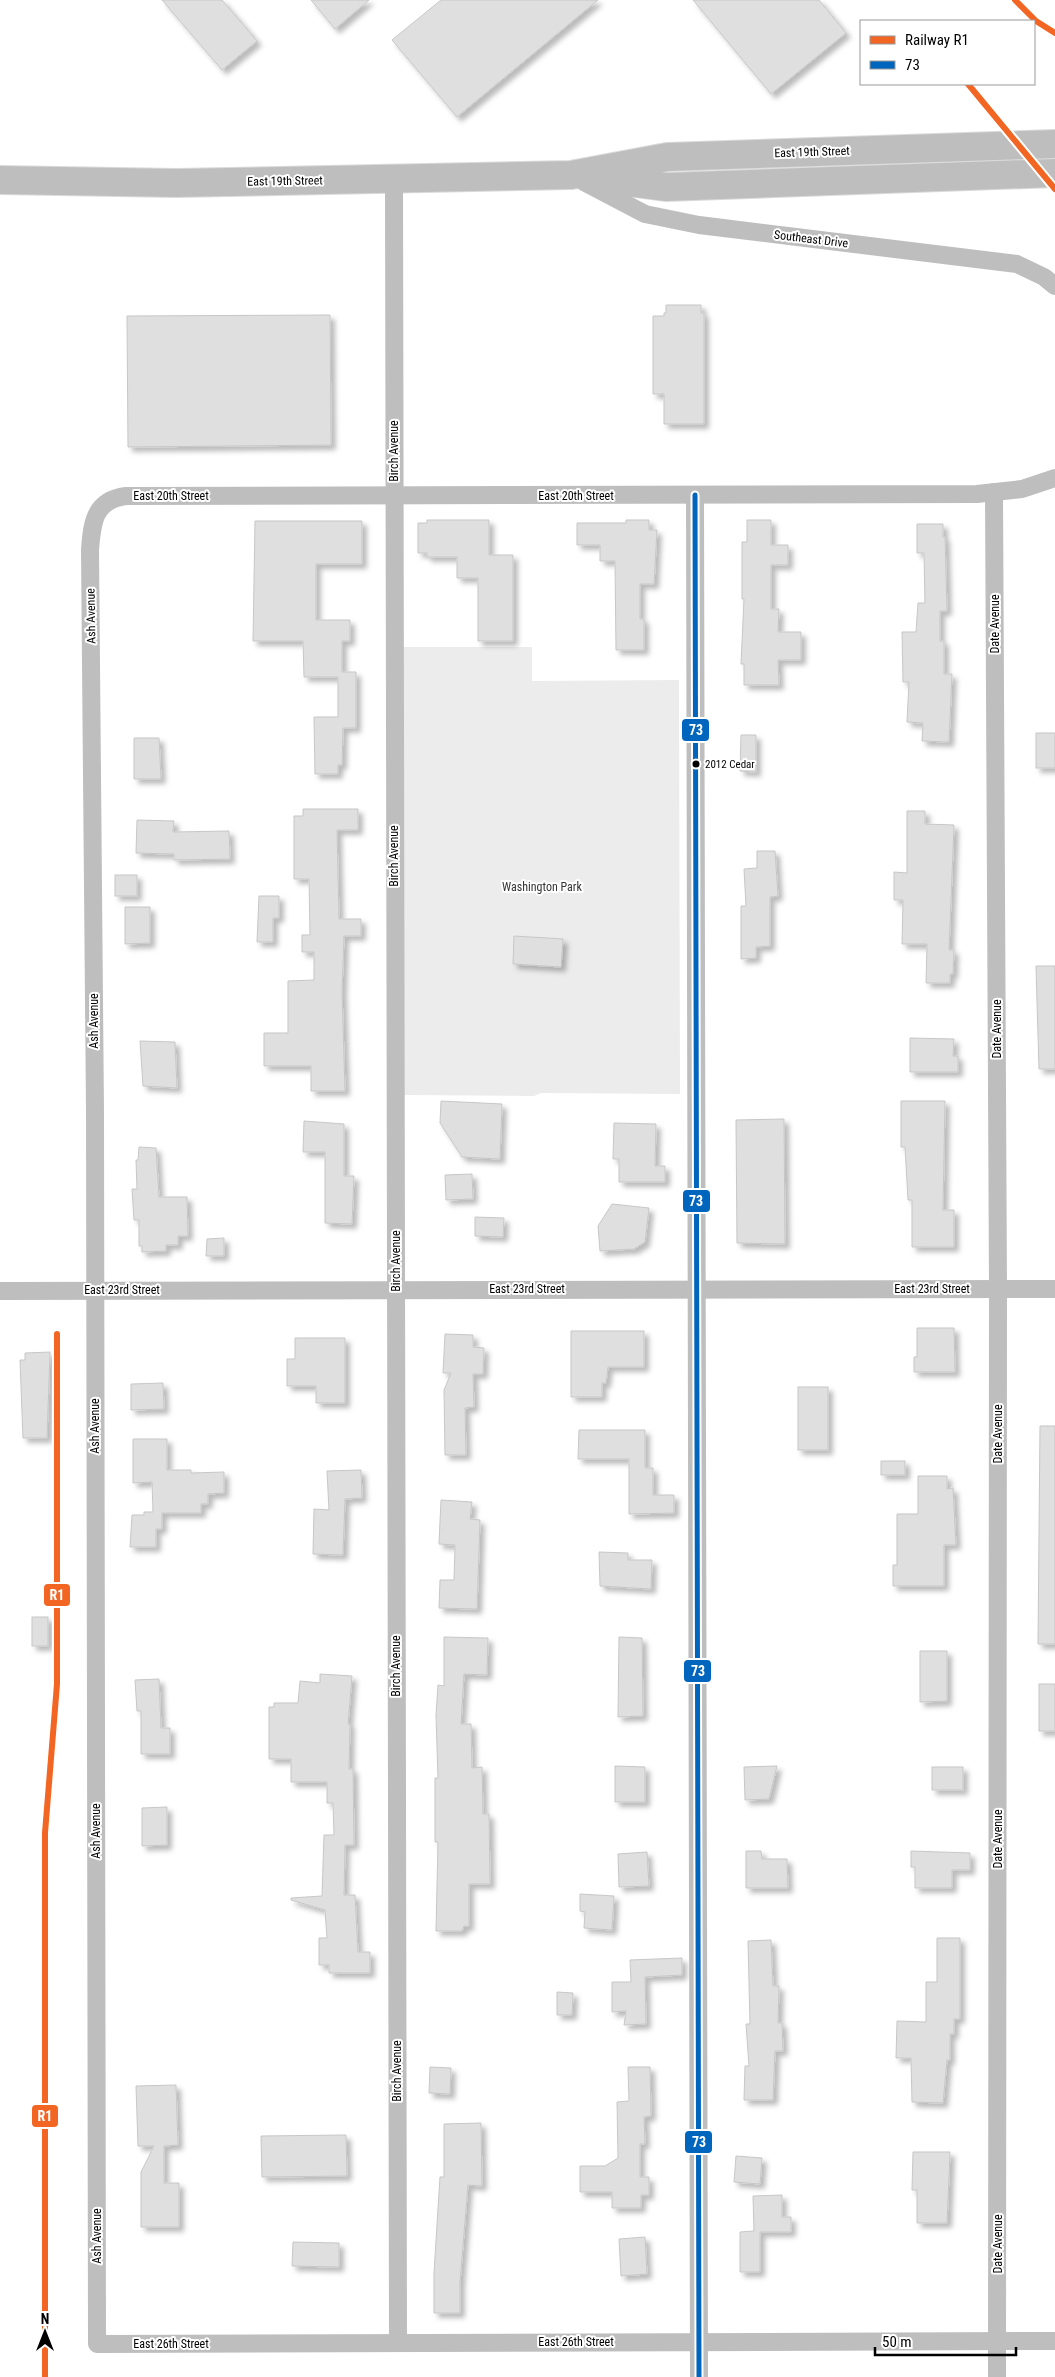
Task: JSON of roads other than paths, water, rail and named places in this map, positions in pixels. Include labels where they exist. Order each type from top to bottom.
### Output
[{"type":"main road","name":"East 19th Street","points":[[571,175],[667,157],[1055,144]]},
{"type":"main road","name":"East 19th Street","points":[[0,180],[176,183],[571,175],[666,187],[1055,173]]},
{"type":"street","name":"Southeast Drive","points":[[571,175],[645,214],[752,232],[1017,264],[1044,277],[1055,286]]},
{"type":"street","name":"Birch Avenue","points":[[394,180],[398,2342]]},
{"type":"street","name":"East 20th Street","points":[[99,510],[106,502],[126,496],[967,494],[1022,489],[1055,478]]},
{"type":"street","name":"Date Avenue","points":[[994,492],[998,1289],[997,2377]]},
{"type":"street","points":[[695,495],[699,2377]]},
{"type":"street","name":"Ash Avenue","points":[[97,2344],[95,1290],[90,550],[94,523],[99,510]]},
{"type":"street","name":"East 23rd Street","points":[[0,1291],[1055,1289]]},
{"type":"street","name":"East 26th Street","points":[[97,2344],[1055,2341]]},
{"type":"rail line","name":"R1","points":[[1015,0],[1036,21],[1055,33]]},
{"type":"rail line","name":"R1","points":[[969,85],[1055,189]]},
{"type":"rail line","name":"R1","points":[[45,2377],[45,1833],[57,1684],[57,1334]]},
{"type":"place","name":"2012 Cedar","points":[[696,764]]},
{"type":"park label","name":"Washington Park","points":[[542,887]]}]
